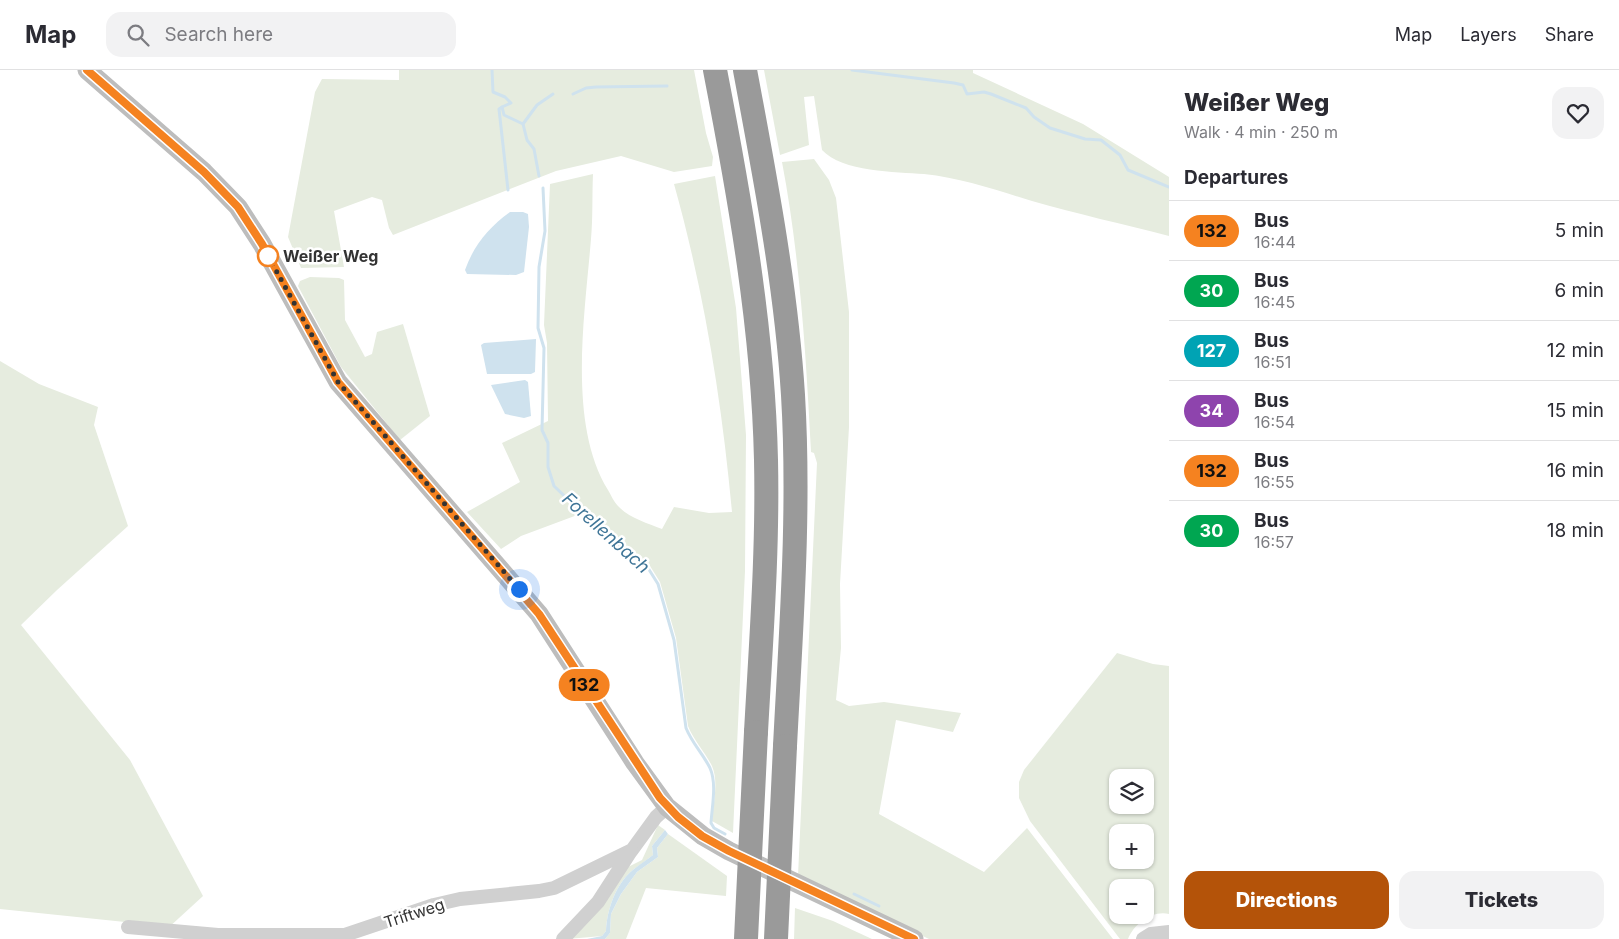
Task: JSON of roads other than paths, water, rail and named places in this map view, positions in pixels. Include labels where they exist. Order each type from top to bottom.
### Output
[{"type":"highway","points":[[715,70],[747,244],[762,381],[766,459],[766,556],[746,939]]},
{"type":"highway","points":[[744,70],[766,184],[783,294],[793,394],[796,488],[793,597],[776,939]]},
{"type":"main road","points":[[87,70],[204,172],[238,207],[262,244],[338,382],[539,614],[635,763],[667,807],[702,836],[729,851],[914,939]]},
{"type":"street","name":"Triftweg","points":[[564,939],[598,902],[632,850],[656,817],[667,807]]},
{"type":"street","name":"Triftweg","points":[[128,927],[218,935],[346,936],[451,901],[554,888],[632,850]]},
{"type":"street","points":[[1143,939],[1151,934],[1169,932]]},
{"type":"water","points":[[510,212],[528,214],[529,227],[524,272],[516,275],[467,274],[465,270],[477,245],[495,224]]},
{"type":"water","points":[[536,339],[535,372],[531,374],[487,374],[481,345],[484,343]]},
{"type":"water","points":[[525,380],[528,382],[531,416],[524,418],[505,414],[491,385]]},
{"type":"water","points":[[665,830],[668,834],[657,848],[658,857],[637,872],[621,894],[611,914],[610,933],[605,939],[587,939],[602,936],[606,931],[608,914],[617,889],[636,867],[653,855],[652,846]]},
{"type":"waterway","name":"Forellenbach","points":[[492,70],[493,92],[505,97],[511,103],[502,107],[504,115],[523,124],[527,140],[534,149],[539,176]]},
{"type":"waterway","points":[[852,70],[954,83],[963,85],[967,94],[984,92],[991,94],[1026,108],[1034,117],[1050,128],[1085,139],[1101,140],[1120,155],[1128,170],[1169,187]]},
{"type":"waterway","points":[[573,94],[586,88],[596,87],[667,86]]},
{"type":"waterway","points":[[523,124],[537,105],[553,94]]},
{"type":"waterway","points":[[502,107],[499,109],[508,190]]},
{"type":"waterway","name":"Forellenbach","points":[[543,188],[545,231],[539,267],[538,328],[544,348],[542,430],[548,443],[548,467],[554,486],[580,511],[586,513],[605,534],[648,568],[658,584],[674,640],[686,728],[712,774],[714,795],[711,823],[714,828],[725,834]]},
{"type":"waterway","name":"Forellenbach","points":[[854,894],[879,906]]},
{"type":"place","name":"Weißer Weg","points":[[268,256]]}]
